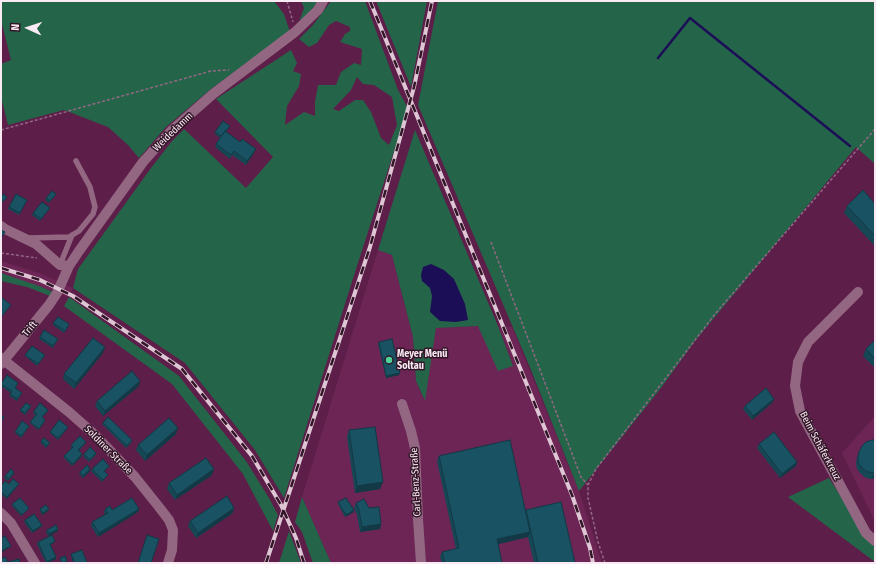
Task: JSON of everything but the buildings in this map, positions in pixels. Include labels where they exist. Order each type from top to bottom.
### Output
[{"type":"street","name":"Weidedamm","points":[[58,293],[65,266],[143,162],[171,131],[213,94],[295,32],[318,10],[323,1]]},
{"type":"street","points":[[1,226],[36,244],[65,266]]},
{"type":"street","name":"Beim Schäferkreuz","points":[[858,292],[808,342],[798,362],[795,386],[800,411],[866,533],[875,541]]},
{"type":"street","name":"Trift","points":[[2,361],[58,293]]},
{"type":"street","name":"Soldiner Straße","points":[[2,361],[95,435],[135,477],[159,506],[169,520],[172,530],[172,550],[168,563]]},
{"type":"street","name":"Carl-Benz-Straße","points":[[402,404],[415,448],[418,520],[422,563]]},
{"type":"street","points":[[1,513],[11,523],[35,563]]},
{"type":"lane","points":[[24,238],[69,237],[80,231],[93,214],[95,207],[90,187],[76,161]]},
{"type":"lane","points":[[65,266],[72,235]]},
{"type":"path","points":[[287,1],[295,32]]},
{"type":"path","points":[[1,130],[211,71],[246,70]]},
{"type":"path","points":[[605,563],[598,542],[588,498],[588,485],[596,470],[715,314],[875,129]]},
{"type":"path","points":[[490,242],[581,477],[588,485]]},
{"type":"path","points":[[1,253],[40,259]]},
{"type":"shaded area","points":[[378,250],[392,255],[413,337],[416,381],[424,400],[436,328],[478,326],[513,366],[498,326],[512,327],[579,491],[602,563],[331,563],[302,497]]},
{"type":"shaded area","points":[[1,261],[42,274],[73,288],[69,297],[1,273]]},
{"type":"shaded area","points":[[431,264],[444,270],[454,279],[465,304],[468,320],[456,322],[440,321],[430,312],[432,296],[430,288],[422,281],[421,275],[423,267]]},
{"type":"shaded area","points":[[875,416],[875,522],[842,453]]},
{"type":"green space","points":[[1,1],[274,1],[284,14],[290,32],[211,89],[166,127],[139,158],[128,145],[108,127],[64,110],[8,125],[1,97],[1,64],[11,60],[1,20]]},
{"type":"green space","points":[[301,1],[319,1],[302,22],[300,19],[304,8]]},
{"type":"green space","points":[[331,1],[365,1],[398,90],[408,108],[284,498],[255,450],[185,363],[73,288],[78,269],[151,168],[172,141],[184,129],[246,188],[273,157],[216,99],[291,50],[297,63],[293,71],[301,74],[299,86],[287,106],[285,125],[304,112],[315,116],[315,102],[318,85],[336,85],[341,72],[354,63],[361,65],[362,49],[340,42],[345,34],[350,31],[350,27],[336,21],[329,25],[317,43],[309,47],[299,39],[313,25]],"holes":[[[357,77],[363,84],[374,85],[392,97],[397,125],[389,145],[381,138],[371,112],[363,100],[355,100],[339,111],[333,109],[351,90]]]},
{"type":"green space","points":[[376,1],[427,1],[411,87]]},
{"type":"green space","points":[[438,1],[875,1],[875,164],[856,147],[695,341],[661,388],[579,491],[529,365],[418,105]]},
{"type":"green space","points":[[415,130],[498,326],[513,366],[498,371],[478,326],[436,328],[425,401],[416,381],[413,337],[392,255],[378,250]]},
{"type":"green space","points":[[1,273],[53,292],[50,296],[27,287],[1,281]]},
{"type":"green space","points":[[69,297],[179,376],[246,461],[269,498],[278,515],[273,531],[243,474],[172,384],[64,306]]},
{"type":"green space","points":[[829,478],[863,531],[875,543],[875,562],[788,497]]},
{"type":"green space","points":[[302,497],[331,563],[313,563],[302,532],[295,522]]},
{"type":"green space","points":[[289,531],[301,563],[279,563]]},
{"type":"waterway","points":[[658,58],[690,18],[850,146]]},
{"type":"railway","points":[[370,1],[572,495],[590,548],[593,563]]},
{"type":"railway","points":[[266,563],[370,247],[414,87],[432,1]]},
{"type":"railway","points":[[1,268],[40,280],[73,296],[182,369],[252,456],[281,505],[296,538],[304,563]]},
{"type":"place","name":"Meyer Menü Soltau","points":[[389,360]]}]
